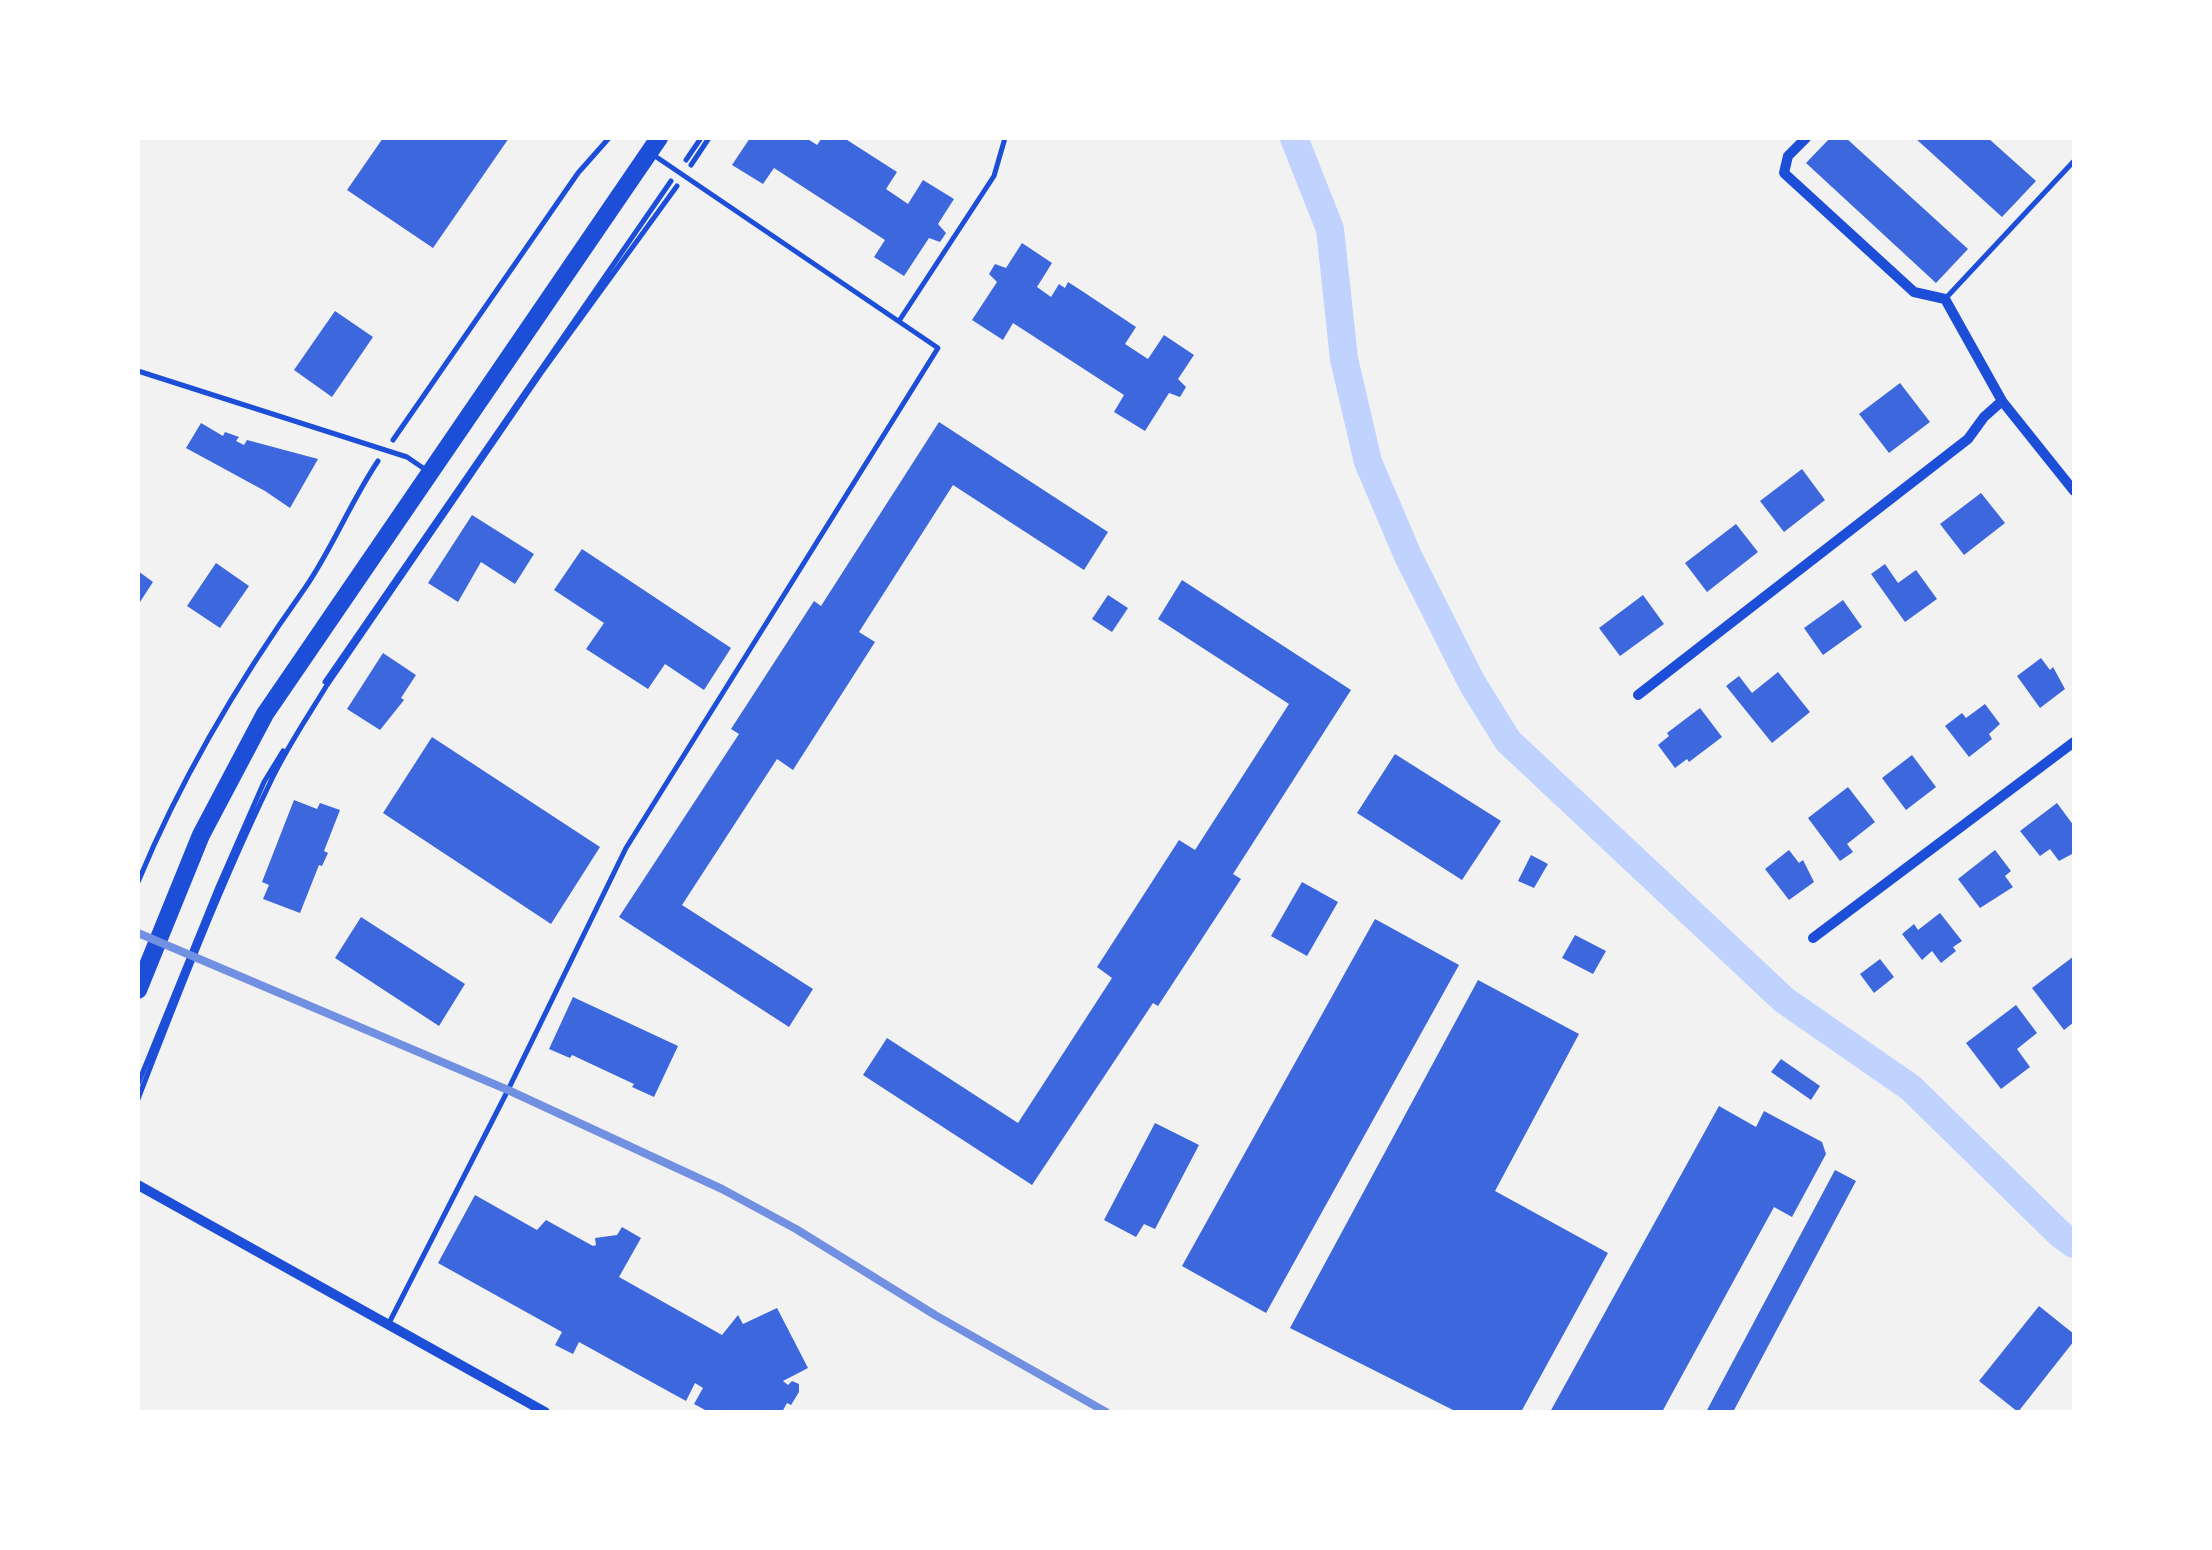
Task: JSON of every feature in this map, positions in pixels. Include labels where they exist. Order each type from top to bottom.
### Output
[{"type":"main road","points":[[138,990],[201,835],[265,714],[654,145]]},
{"type":"street","points":[[1806,138],[1788,156],[1784,172],[1914,292],[1945,299],[2002,401],[2074,491]]},
{"type":"street","points":[[1638,695],[1968,440],[1984,417],[2002,401]]},
{"type":"street","points":[[1813,938],[2074,742]]},
{"type":"street","points":[[138,1185],[545,1412]]},
{"type":"lane","points":[[899,321],[994,176],[1005,138]]},
{"type":"lane","points":[[388,1325],[626,848],[938,348],[681,174],[654,145]]},
{"type":"lane","points":[[1945,299],[2074,161]]},
{"type":"lane","points":[[138,372],[386,450],[429,472]]},
{"type":"path","points":[[138,882],[220,716],[305,587],[386,450],[578,172],[609,138]]},
{"type":"path","points":[[138,1098],[222,888],[295,736],[705,138]]},
{"type":"path","points":[[138,1084],[264,782],[337,662],[681,174]]},
{"type":"building","points":[[383,138],[509,138],[433,248],[347,190]]},
{"type":"building","points":[[750,138],[806,138],[817,145],[822,138],[844,138],[897,172],[886,189],[908,204],[923,180],[954,199],[938,224],[946,233],[940,242],[929,238],[904,276],[874,257],[885,240],[774,168],[763,184],[732,165]]},
{"type":"building","points":[[1830,138],[1846,138],[1968,249],[1936,283],[1806,163]]},
{"type":"building","points":[[1915,138],[1988,138],[2036,181],[2002,217]]},
{"type":"building","points":[[1022,243],[1052,263],[1037,287],[1051,297],[1059,284],[1065,288],[1068,282],[1136,327],[1125,344],[1148,359],[1164,335],[1194,355],[1178,379],[1186,387],[1180,397],[1169,393],[1145,431],[1114,412],[1124,395],[1013,323],[1003,340],[972,320],[997,282],[989,274],[995,264],[1006,268]]},
{"type":"building","points":[[335,311],[373,337],[332,397],[294,370]]},
{"type":"building","points":[[1900,383],[1930,422],[1889,453],[1859,414]]},
{"type":"building","points":[[939,422],[1108,532],[1084,570],[953,485],[859,632],[875,642],[793,770],[777,759],[682,905],[813,989],[789,1027],[619,917],[739,734],[731,729],[814,601],[821,606]]},
{"type":"building","points":[[201,423],[223,436],[225,432],[239,437],[236,441],[244,445],[247,440],[318,459],[290,508],[186,448]]},
{"type":"building","points":[[1802,469],[1825,500],[1784,532],[1760,501]]},
{"type":"building","points":[[1981,493],[2005,523],[1964,555],[1940,524]]},
{"type":"building","points":[[472,515],[534,554],[515,584],[481,562],[458,602],[428,583]]},
{"type":"building","points":[[1736,524],[1758,552],[1707,592],[1685,563]]},
{"type":"building","points":[[582,549],[731,648],[704,690],[665,664],[648,689],[586,649],[604,623],[554,590]]},
{"type":"building","points":[[216,563],[249,586],[220,628],[187,606]]},
{"type":"building","points":[[1885,564],[1898,583],[1916,570],[1937,599],[1905,622],[1871,574]]},
{"type":"building","points":[[138,571],[153,582],[138,605]]},
{"type":"building","points":[[1182,580],[1351,690],[1233,874],[1241,879],[1158,1006],[1153,1003],[1032,1185],[863,1075],[887,1038],[1018,1123],[1112,978],[1097,967],[1179,840],[1195,850],[1289,704],[1158,619]]},
{"type":"building","points":[[1108,595],[1128,608],[1112,632],[1092,619]]},
{"type":"building","points":[[1643,595],[1664,624],[1620,656],[1599,628]]},
{"type":"building","points":[[1843,600],[1862,627],[1823,655],[1804,628]]},
{"type":"building","points":[[383,653],[416,675],[401,698],[404,700],[380,730],[347,709]]},
{"type":"building","points":[[2041,658],[2050,670],[2053,667],[2065,689],[2040,708],[2017,676]]},
{"type":"building","points":[[1778,672],[1810,712],[1772,743],[1726,686],[1739,676],[1752,693]]},
{"type":"building","points":[[1985,704],[2000,724],[1989,734],[1992,739],[1969,757],[1945,726],[1962,713],[1966,718]]},
{"type":"building","points":[[1700,708],[1722,737],[1675,768],[1658,745],[1669,736],[1667,733]]},
{"type":"building","points":[[432,737],[600,847],[551,924],[383,813]]},
{"type":"building","points":[[1395,754],[1501,821],[1462,880],[1357,813]]},
{"type":"building","points":[[1912,755],[1936,787],[1906,810],[1882,778]]},
{"type":"building","points":[[1848,787],[1875,822],[1847,844],[1853,852],[1840,861],[1808,818]]},
{"type":"building","points":[[294,800],[317,809],[320,803],[340,810],[324,851],[328,853],[319,865],[300,913],[263,899],[269,885],[262,882]]},
{"type":"building","points":[[2057,803],[2074,826],[2072,854],[2059,861],[2050,849],[2040,856],[2020,831]]},
{"type":"building","points":[[1789,850],[1799,863],[1803,860],[1814,882],[1789,900],[1765,869]]},
{"type":"building","points":[[1995,850],[2011,871],[2005,876],[2013,887],[1980,908],[1958,879]]},
{"type":"building","points":[[1531,855],[1548,864],[1534,888],[1518,881]]},
{"type":"building","points":[[1302,882],[1338,902],[1307,956],[1271,936]]},
{"type":"building","points":[[1940,913],[1962,941],[1941,963],[1932,951],[1922,960],[1902,934],[1914,924],[1918,930]]},
{"type":"building","points":[[361,917],[465,984],[439,1026],[335,958]]},
{"type":"building","points":[[1375,919],[1459,965],[1266,1313],[1182,1266]]},
{"type":"building","points":[[1575,935],[1606,951],[1593,974],[1562,958]]},
{"type":"building","points":[[2074,956],[2074,1022],[2064,1030],[2032,988]]},
{"type":"building","points":[[1880,959],[1894,977],[1874,993],[1860,974]]},
{"type":"building","points":[[1478,980],[1579,1034],[1495,1191],[1608,1253],[1521,1412],[1457,1412],[1290,1328]]},
{"type":"building","points":[[573,997],[678,1046],[654,1097],[572,1055],[570,1058],[549,1049]]},
{"type":"building","points":[[2016,1005],[2037,1033],[2017,1049],[2030,1067],[2001,1089],[1966,1043]]},
{"type":"building","points":[[1781,1059],[1820,1086],[1811,1100],[1771,1072]]},
{"type":"building","points":[[1719,1106],[1756,1127],[1764,1111],[1822,1142],[1826,1154],[1792,1217],[1774,1207],[1662,1412],[1550,1412]]},
{"type":"building","points":[[1155,1123],[1199,1145],[1155,1229],[1144,1224],[1136,1237],[1104,1220]]},
{"type":"building","points":[[1835,1170],[1856,1181],[1733,1412],[1706,1412]]},
{"type":"building","points":[[475,1195],[537,1230],[546,1220],[593,1246],[595,1238],[617,1235],[622,1227],[641,1238],[619,1277],[722,1335],[738,1315],[743,1324],[777,1308],[808,1368],[783,1381],[788,1385],[792,1381],[799,1384],[791,1405],[787,1403],[782,1412],[709,1412],[694,1404],[703,1388],[695,1383],[686,1401],[579,1342],[573,1354],[555,1345],[562,1332],[438,1263]]},
{"type":"building","points":[[2039,1306],[2074,1334],[2074,1341],[2018,1412],[1979,1381]]},
{"type":"waterway","points":[[1294,138],[1330,229],[1344,359],[1368,462],[1408,556],[1472,683],[1508,741],[1784,1000],[1911,1088],[2074,1244]]},
{"type":"railway","points":[[138,933],[508,1090],[722,1189],[1106,1412]]}]
